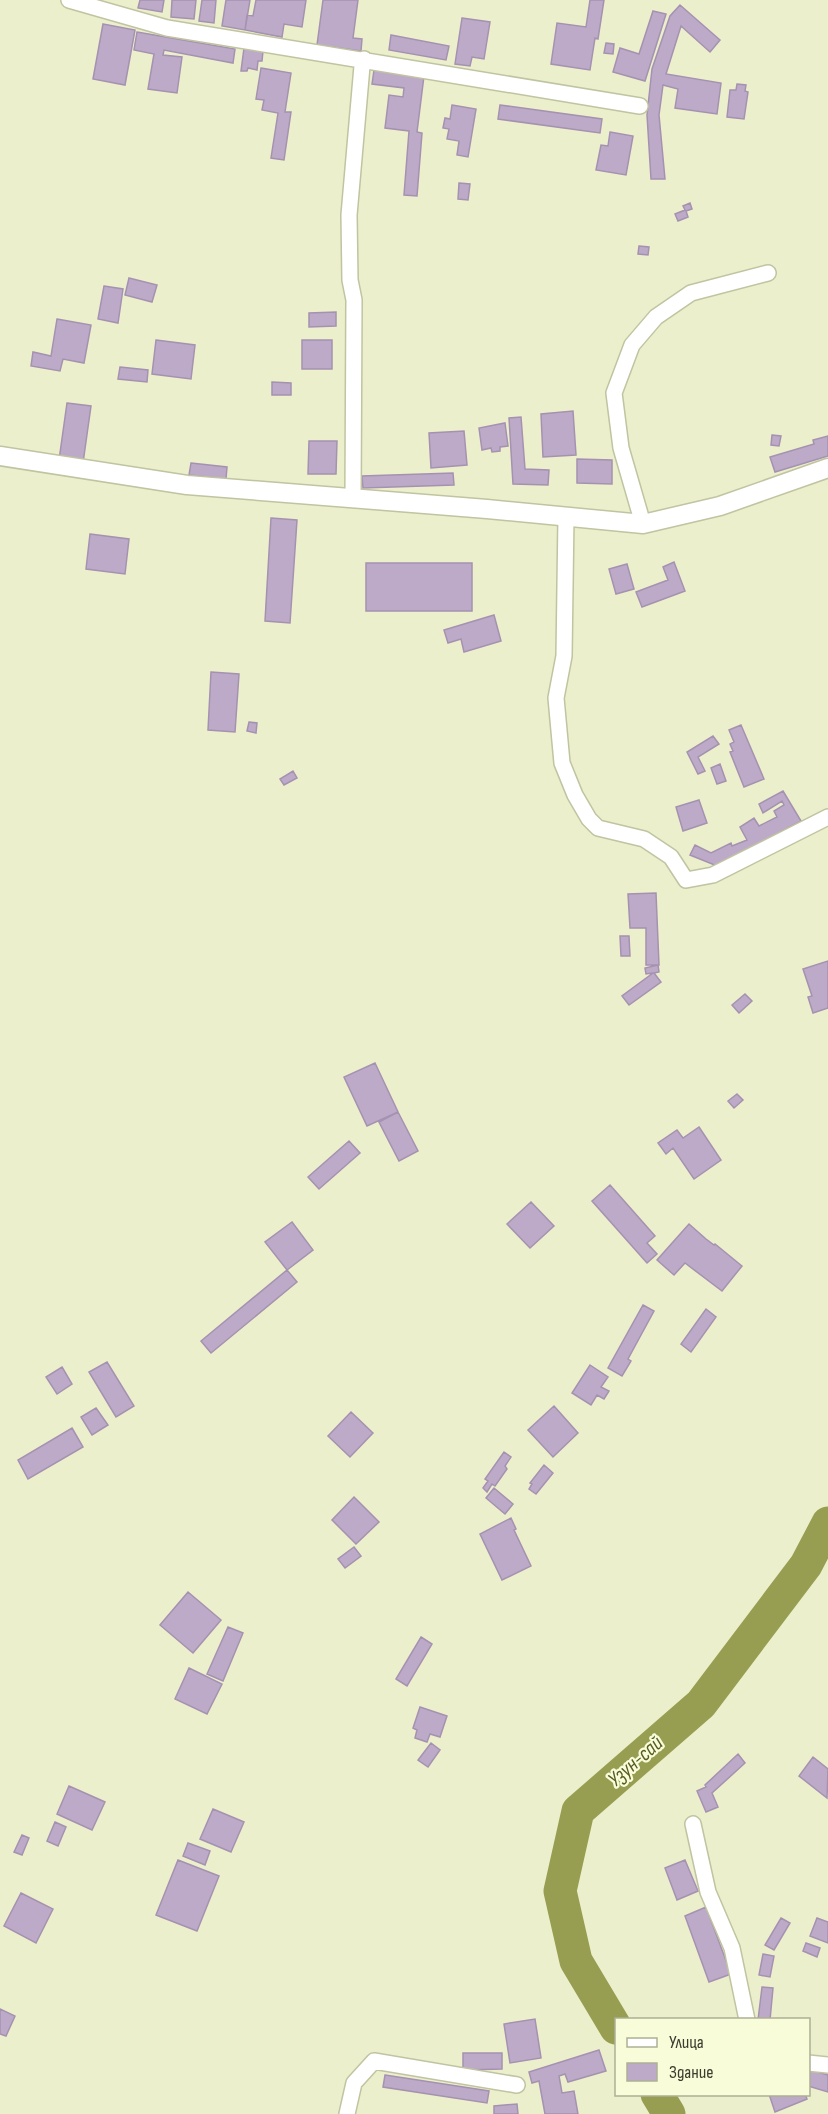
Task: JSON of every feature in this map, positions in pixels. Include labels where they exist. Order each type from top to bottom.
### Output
[{"type":"street","points":[[69,0],[167,28],[640,106]]},
{"type":"street","points":[[353,498],[354,300],[350,280],[349,215],[364,59]]},
{"type":"street","points":[[643,524],[621,448],[614,393],[632,345],[656,317],[691,293],[768,273]]},
{"type":"street","points":[[0,456],[187,485],[643,524],[720,506],[828,468]]},
{"type":"street","points":[[566,516],[564,656],[556,698],[562,763],[575,795],[589,819],[598,828],[644,839],[671,857],[686,880],[713,875],[828,817]]},
{"type":"street","points":[[693,1824],[708,1892],[732,1948],[747,2018]]},
{"type":"street","points":[[347,2114],[354,2083],[374,2061],[517,2085]]},
{"type":"street","points":[[810,2063],[828,2065]]},
{"type":"building","points":[[140,0],[164,0],[162,12],[138,8]]},
{"type":"building","points":[[172,0],[196,0],[194,19],[171,17]]},
{"type":"building","points":[[202,0],[216,0],[214,23],[199,21]]},
{"type":"building","points":[[226,0],[250,0],[245,30],[222,26]]},
{"type":"building","points":[[256,0],[306,0],[302,27],[284,24],[282,37],[245,30],[247,15],[253,16]]},
{"type":"building","points":[[323,0],[358,0],[353,38],[362,39],[361,51],[317,45]]},
{"type":"building","points":[[590,0],[604,0],[590,70],[551,64],[557,23],[586,27]]},
{"type":"building","points":[[680,5],[720,40],[710,52],[681,26],[666,74],[721,83],[717,114],[675,108],[678,89],[663,85],[659,115],[665,179],[651,179],[647,115],[652,69],[670,16]]},
{"type":"building","points":[[653,11],[666,14],[645,81],[613,72],[620,48],[639,54]]},
{"type":"building","points":[[462,18],[490,22],[484,59],[472,57],[470,66],[455,64]]},
{"type":"building","points":[[103,24],[135,30],[125,85],[93,79]]},
{"type":"building","points":[[137,32],[235,49],[233,63],[164,50],[163,55],[182,57],[177,93],[148,89],[154,54],[134,50]]},
{"type":"building","points":[[391,35],[449,46],[446,60],[389,50]]},
{"type":"building","points":[[606,43],[614,44],[613,54],[604,53]]},
{"type":"building","points":[[244,48],[263,51],[262,61],[258,61],[257,70],[248,68],[247,71],[241,71]]},
{"type":"building","points":[[261,68],[291,73],[285,112],[291,112],[284,160],[271,158],[278,113],[262,110],[264,100],[256,99]]},
{"type":"building","points":[[374,70],[424,76],[417,132],[422,133],[417,196],[404,195],[409,131],[385,128],[389,95],[403,97],[404,88],[372,84]]},
{"type":"building","points":[[737,84],[746,85],[745,91],[748,92],[744,119],[727,117],[730,90],[736,90]]},
{"type":"building","points":[[452,105],[476,109],[468,157],[457,155],[459,141],[447,139],[449,129],[443,128],[445,118],[450,119]]},
{"type":"building","points":[[500,105],[602,119],[600,133],[498,119]]},
{"type":"building","points":[[610,132],[633,136],[626,175],[596,170],[601,145],[608,146]]},
{"type":"building","points":[[459,183],[470,184],[468,200],[458,199]]},
{"type":"building","points":[[690,203],[692,209],[686,211],[688,217],[678,221],[675,214],[685,210],[683,206]]},
{"type":"building","points":[[639,246],[649,247],[648,255],[638,254]]},
{"type":"building","points":[[129,278],[157,285],[152,302],[125,295]]},
{"type":"building","points":[[104,286],[123,289],[118,323],[98,319]]},
{"type":"building","points":[[336,312],[336,326],[309,327],[309,313]]},
{"type":"building","points":[[57,319],[91,325],[84,363],[63,359],[60,371],[31,366],[33,352],[51,356]]},
{"type":"building","points":[[156,340],[195,345],[191,379],[152,374]]},
{"type":"building","points":[[302,340],[332,340],[332,369],[302,369]]},
{"type":"building","points":[[120,367],[148,370],[147,382],[118,379]]},
{"type":"building","points":[[272,382],[291,383],[291,395],[272,395]]},
{"type":"building","points":[[67,403],[91,406],[83,463],[59,460]]},
{"type":"building","points":[[573,411],[576,455],[543,457],[541,414]]},
{"type":"building","points":[[521,417],[525,469],[549,470],[548,485],[513,484],[509,418]]},
{"type":"building","points":[[505,423],[508,446],[500,447],[500,451],[492,452],[491,448],[482,450],[479,428]]},
{"type":"building","points":[[464,431],[467,465],[431,468],[429,433]]},
{"type":"building","points":[[772,435],[781,436],[779,446],[771,445]]},
{"type":"building","points":[[828,436],[828,456],[775,472],[770,457],[814,444],[813,440]]},
{"type":"building","points":[[309,441],[337,441],[336,474],[308,474]]},
{"type":"building","points":[[577,459],[612,460],[612,484],[577,483]]},
{"type":"building","points":[[191,463],[227,467],[226,479],[189,475]]},
{"type":"building","points":[[453,473],[454,485],[363,488],[362,476]]},
{"type":"building","points":[[271,518],[297,520],[290,623],[265,621]]},
{"type":"building","points":[[90,534],[129,539],[125,574],[86,569]]},
{"type":"building","points":[[674,562],[685,591],[642,607],[636,592],[668,580],[663,567]]},
{"type":"building","points":[[366,563],[472,563],[472,611],[366,611]]},
{"type":"building","points":[[627,564],[634,589],[616,594],[609,569]]},
{"type":"building","points":[[494,615],[501,641],[464,652],[461,639],[448,643],[444,630]]},
{"type":"building","points":[[211,672],[239,674],[235,732],[208,730]]},
{"type":"building","points":[[249,722],[257,723],[256,733],[247,731]]},
{"type":"building","points":[[741,725],[764,779],[744,787],[730,752],[733,751],[730,744],[734,742],[729,730]]},
{"type":"building","points":[[713,736],[719,744],[698,757],[705,771],[698,774],[687,752]]},
{"type":"building","points":[[720,764],[726,781],[717,784],[711,768]]},
{"type":"building","points":[[293,771],[297,778],[284,785],[280,779]]},
{"type":"building","points":[[783,791],[801,821],[717,866],[690,855],[695,845],[711,853],[731,843],[732,846],[747,840],[740,827],[754,818],[759,826],[777,817],[774,811],[784,805],[782,801],[763,813],[759,804]]},
{"type":"building","points":[[699,800],[707,823],[683,831],[676,807]]},
{"type":"building","points":[[656,893],[659,965],[646,965],[646,928],[630,928],[628,894]]},
{"type":"building","points":[[620,936],[629,936],[630,956],[621,956]]},
{"type":"building","points":[[828,961],[828,1008],[813,1013],[808,997],[812,996],[803,969]]},
{"type":"building","points":[[658,965],[659,972],[654,973],[661,982],[629,1005],[622,996],[653,973],[646,974],[645,968]]},
{"type":"building","points":[[745,994],[752,1001],[739,1013],[732,1005]]},
{"type":"building","points":[[375,1063],[398,1112],[367,1126],[344,1077]]},
{"type":"building","points":[[737,1094],[743,1100],[734,1108],[728,1101]]},
{"type":"building","points":[[398,1112],[418,1151],[399,1161],[379,1122]]},
{"type":"building","points":[[699,1127],[721,1160],[694,1179],[673,1148],[666,1154],[658,1143],[677,1130],[683,1138]]},
{"type":"building","points":[[349,1141],[360,1153],[319,1189],[308,1177]]},
{"type":"building","points":[[610,1185],[655,1236],[647,1243],[657,1254],[647,1263],[592,1201]]},
{"type":"building","points":[[531,1202],[554,1226],[530,1248],[507,1224]]},
{"type":"building","points":[[292,1222],[313,1250],[287,1270],[265,1242]]},
{"type":"building","points":[[689,1224],[742,1266],[722,1291],[685,1263],[674,1275],[657,1260]]},
{"type":"building","points":[[287,1270],[297,1282],[211,1353],[201,1341]]},
{"type":"building","points":[[643,1305],[654,1311],[628,1359],[631,1361],[622,1376],[608,1368]]},
{"type":"building","points":[[706,1309],[716,1317],[691,1352],[681,1344]]},
{"type":"building","points":[[107,1362],[134,1406],[116,1417],[89,1372]]},
{"type":"building","points":[[590,1365],[608,1377],[601,1387],[609,1391],[604,1399],[597,1395],[591,1405],[572,1393]]},
{"type":"building","points":[[62,1367],[72,1384],[57,1394],[46,1377]]},
{"type":"building","points":[[554,1406],[578,1433],[553,1457],[528,1430]]},
{"type":"building","points":[[96,1408],[108,1425],[92,1435],[81,1417]]},
{"type":"building","points":[[351,1412],[373,1433],[350,1457],[328,1436]]},
{"type":"building","points":[[72,1428],[83,1447],[28,1479],[18,1460]]},
{"type":"building","points":[[504,1452],[511,1457],[505,1466],[507,1469],[495,1486],[492,1484],[487,1492],[483,1488],[488,1481],[485,1479]]},
{"type":"building","points":[[544,1465],[553,1473],[536,1494],[529,1489],[532,1484],[530,1483]]},
{"type":"building","points":[[494,1488],[513,1504],[505,1514],[486,1498]]},
{"type":"building","points":[[354,1497],[379,1522],[356,1544],[332,1520]]},
{"type":"building","points":[[511,1518],[516,1529],[514,1530],[531,1566],[502,1580],[480,1534]]},
{"type":"building","points":[[354,1547],[361,1556],[345,1568],[338,1559]]},
{"type":"building","points":[[188,1592],[221,1620],[193,1653],[160,1625]]},
{"type":"building","points":[[228,1627],[243,1633],[223,1681],[207,1674]]},
{"type":"building","points":[[421,1637],[432,1644],[407,1686],[396,1679]]},
{"type":"building","points":[[189,1668],[222,1684],[207,1714],[175,1699]]},
{"type":"building","points":[[420,1707],[447,1716],[440,1737],[430,1734],[427,1742],[415,1738],[417,1730],[413,1728]]},
{"type":"building","points":[[431,1743],[440,1750],[428,1767],[418,1760]]},
{"type":"building","points":[[738,1754],[745,1763],[712,1793],[718,1807],[706,1812],[697,1791],[706,1787],[705,1785]]},
{"type":"building","points":[[813,1757],[828,1769],[827,1798],[799,1776]]},
{"type":"building","points":[[69,1786],[105,1802],[92,1830],[57,1814]]},
{"type":"building","points":[[213,1809],[244,1822],[231,1852],[200,1839]]},
{"type":"building","points":[[55,1822],[66,1827],[58,1846],[47,1841]]},
{"type":"building","points":[[22,1835],[29,1838],[22,1855],[14,1852]]},
{"type":"building","points":[[188,1843],[210,1851],[205,1865],[183,1856]]},
{"type":"building","points":[[178,1860],[219,1876],[197,1931],[156,1915]]},
{"type":"building","points":[[685,1860],[698,1891],[677,1900],[665,1868]]},
{"type":"building","points":[[21,1893],[53,1909],[36,1943],[4,1926]]},
{"type":"building","points":[[706,1907],[731,1974],[709,1982],[685,1916]]},
{"type":"building","points":[[781,1918],[790,1923],[774,1950],[765,1945]]},
{"type":"building","points":[[817,1918],[828,1922],[828,1943],[810,1936]]},
{"type":"building","points":[[806,1943],[820,1948],[817,1957],[803,1951]]},
{"type":"building","points":[[763,1954],[774,1956],[770,1977],[759,1975]]},
{"type":"building","points":[[762,1987],[773,1988],[770,2018],[758,2018]]},
{"type":"building","points":[[0,2009],[15,2016],[6,2036],[0,2034]]},
{"type":"building","points":[[535,2019],[541,2058],[510,2063],[504,2024]]},
{"type":"building","points":[[599,2050],[606,2071],[568,2082],[565,2074],[559,2076],[562,2093],[574,2091],[578,2114],[545,2114],[539,2081],[532,2083],[529,2072]]},
{"type":"building","points":[[463,2053],[502,2053],[502,2069],[463,2070]]},
{"type":"building","points":[[810,2070],[828,2075],[828,2092],[810,2087]]},
{"type":"building","points":[[385,2075],[489,2091],[487,2103],[383,2087]]},
{"type":"building","points":[[770,2096],[806,2096],[807,2099],[775,2112]]},
{"type":"building","points":[[517,2104],[518,2114],[494,2114],[494,2106]]},
{"type":"waterway","name":"Узун-сай","points":[[615,2026],[576,1961],[560,1891],[578,1811],[701,1704],[806,1565],[828,1523]]},
{"type":"waterway","name":"Узун-сай","points":[[658,2096],[669,2114]]}]
